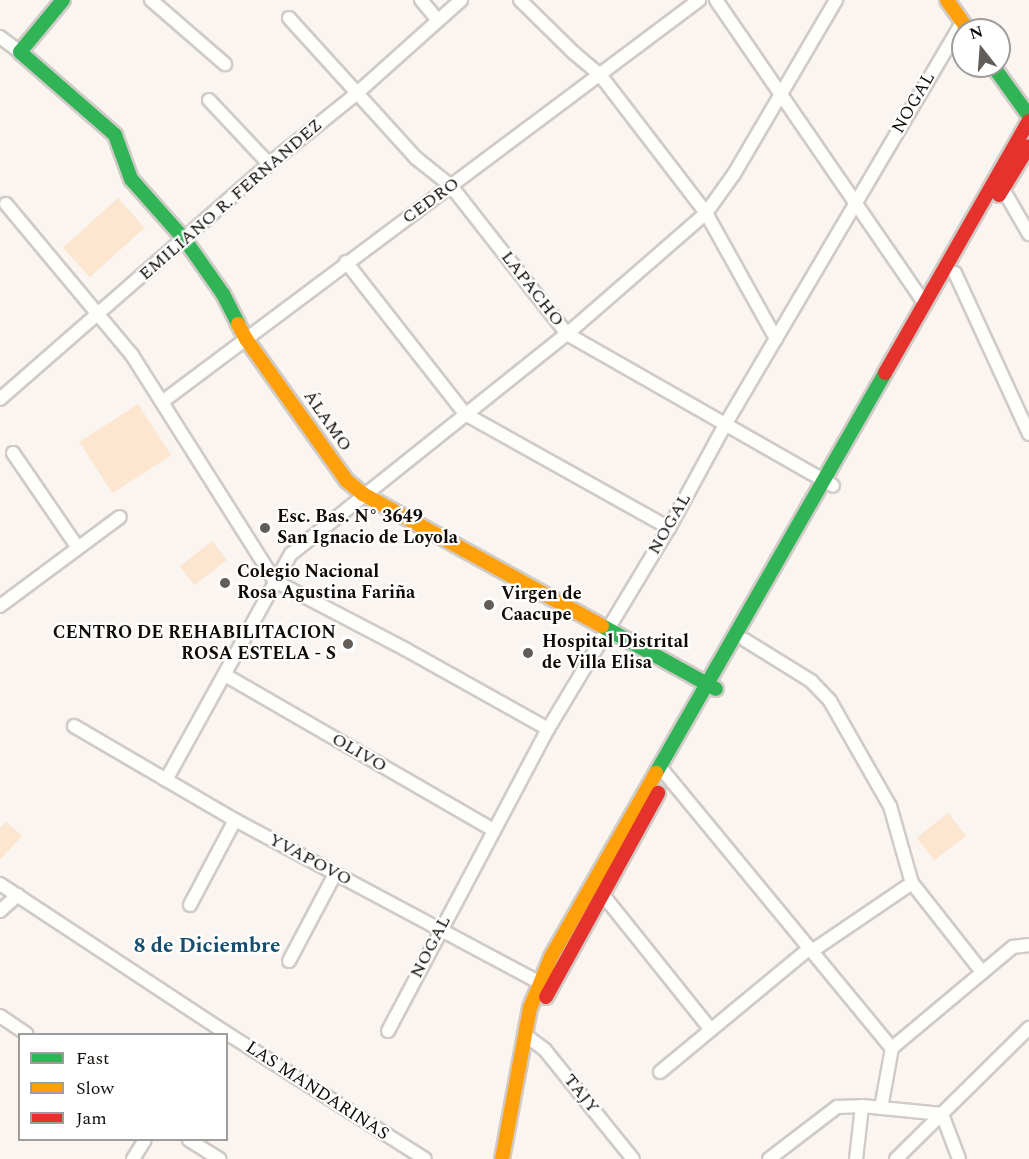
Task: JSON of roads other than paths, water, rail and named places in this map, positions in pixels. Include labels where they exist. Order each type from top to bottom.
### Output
[{"type":"main road","points":[[20,52],[63,0]]},
{"type":"main road","points":[[946,0],[958,18]]},
{"type":"main road","name":"ÁLAMO","points":[[20,52],[115,135],[131,179],[185,240],[223,294],[246,339],[347,481],[363,494],[712,688]]},
{"type":"main road","points":[[1002,78],[1029,116]]},
{"type":"main road","points":[[712,688],[745,640],[925,304],[955,273],[1029,121]]},
{"type":"main road","points":[[502,1159],[529,1037],[544,985],[1000,184],[1029,146]]},
{"type":"main road","points":[[513,1159],[529,1037]]},
{"type":"street","points":[[151,0],[225,64]]},
{"type":"street","points":[[421,0],[437,19]]},
{"type":"street","name":"EMILIANO R. FERNANDEZ","points":[[0,399],[185,240],[269,164],[356,94],[437,19],[461,0]]},
{"type":"street","points":[[519,0],[574,54],[601,76],[706,213],[776,339]]},
{"type":"street","name":"CEDRO","points":[[162,402],[346,262],[601,76],[699,0]]},
{"type":"street","points":[[716,0],[781,91],[925,304]]},
{"type":"street","points":[[166,780],[291,554],[363,494],[567,334],[706,213],[734,174],[836,0]]},
{"type":"street","name":"LAPACHO","points":[[289,18],[416,158],[451,186],[567,334],[828,484]]},
{"type":"street","points":[[0,37],[20,52]]},
{"type":"street","name":"NOGAL","points":[[388,1031],[548,729],[669,528],[725,425],[856,202],[951,47]]},
{"type":"street","points":[[208,100],[269,164]]},
{"type":"street","points":[[1000,184],[1029,234]]},
{"type":"street","points":[[6,204],[132,355],[275,581],[405,649],[548,729]]},
{"type":"street","points":[[346,262],[465,414],[669,528]]},
{"type":"street","points":[[955,273],[1029,434]]},
{"type":"street","points":[[13,453],[78,548]]},
{"type":"street","points":[[0,606],[120,517]]},
{"type":"street","points":[[745,640],[811,681],[830,701],[890,806],[912,883],[982,972]]},
{"type":"street","name":"OLIVO","points":[[225,675],[494,830]]},
{"type":"street","name":"YVAPOVO","points":[[74,726],[235,820],[544,985]]},
{"type":"street","points":[[664,772],[892,1048]]},
{"type":"street","points":[[190,905],[235,820]]},
{"type":"street","points":[[289,961],[335,874]]},
{"type":"street","points":[[660,1072],[811,950],[912,883]]},
{"type":"street","name":"LAS MANDARINAS","points":[[0,884],[215,1031]]},
{"type":"street","points":[[598,889],[711,1030]]},
{"type":"street","points":[[0,911],[18,895]]},
{"type":"street","points":[[881,1108],[892,1048],[1013,947],[1029,945]]},
{"type":"street","points":[[0,1016],[24,1033]]},
{"type":"street","points":[[896,1159],[1029,1028]]},
{"type":"street","name":"TAJY","points":[[529,1037],[633,1159]]},
{"type":"street","name":"LAS MANDARINAS","points":[[228,1039],[416,1157]]},
{"type":"street","points":[[769,1159],[837,1107],[862,1106],[942,1114]]},
{"type":"street","points":[[856,1159],[862,1106]]},
{"type":"street","points":[[942,1114],[959,1159]]},
{"type":"street","points":[[133,1159],[144,1141]]},
{"type":"street","points":[[191,1141],[220,1159]]},
{"type":"place","name":"Esc. Bas. N° 3649 San Ignacio de Loyola","points":[[265,528]]},
{"type":"place","name":"Colegio Nacional Rosa Agustina Fariña","points":[[225,583]]},
{"type":"place","name":"Virgen de Caacupe","points":[[489,605]]},
{"type":"place","name":"CENTRO DE REHABILITACION ROSA ESTELA - S","points":[[348,644]]},
{"type":"place","name":"Hospital Distrital de Villa Elisa","points":[[528,653]]},
{"type":"district","name":"8 de Diciembre","points":[[207,946]]}]
